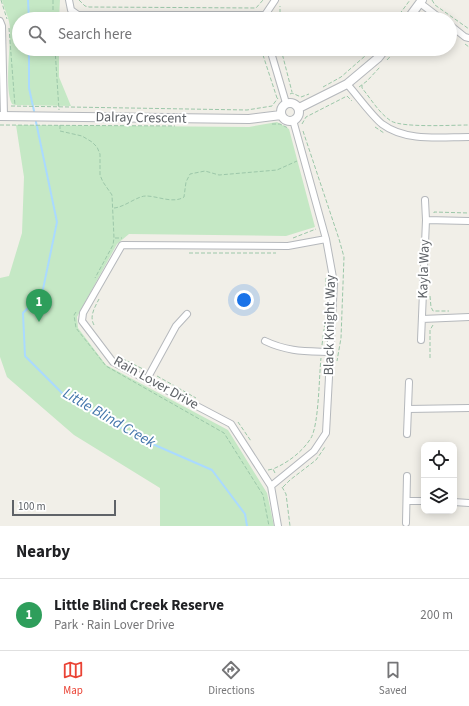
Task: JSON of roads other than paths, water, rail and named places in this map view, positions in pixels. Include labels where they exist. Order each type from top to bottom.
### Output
[{"type":"street","points":[[69,0],[71,10],[74,12]]},
{"type":"street","points":[[269,12],[278,1]]},
{"type":"street","points":[[413,12],[421,1],[434,12]]},
{"type":"street","points":[[0,22],[2,26],[4,106],[2,116]]},
{"type":"street","points":[[457,31],[469,38]]},
{"type":"street","points":[[272,56],[285,99],[280,109],[281,115],[285,120],[293,120],[299,114],[299,108],[292,102],[285,99]]},
{"type":"street","points":[[299,108],[347,84],[380,56]]},
{"type":"street","points":[[347,84],[381,123],[392,130],[413,136],[469,137]]},
{"type":"street","name":"Dalray Crescent","points":[[2,116],[249,119],[281,115]]},
{"type":"street","name":"Black Knight Way","points":[[271,486],[314,451],[326,434],[334,283],[293,120]]},
{"type":"street","name":"Kayla Way","points":[[421,340],[426,220],[425,200]]},
{"type":"street","name":"Kayla Way","points":[[426,220],[469,221]]},
{"type":"street","name":"Rain Lover Drive","points":[[278,526],[271,486],[230,424],[113,362],[82,322],[83,313],[122,245],[288,246],[323,240]]},
{"type":"street","points":[[147,379],[176,326],[187,314]]},
{"type":"street","name":"Kayla Way","points":[[422,319],[469,318]]},
{"type":"street","points":[[265,341],[281,348],[299,351],[330,352]]},
{"type":"street","points":[[407,434],[409,382]]},
{"type":"street","points":[[408,409],[469,408]]},
{"type":"street","points":[[406,523],[407,476]]},
{"type":"street","points":[[407,501],[421,501]]},
{"type":"street","points":[[457,502],[469,503]]},
{"type":"waterway","name":"Little Blind Creek","points":[[28,0],[29,12]]},
{"type":"waterway","name":"Little Blind Creek","points":[[29,56],[29,88],[34,111]]},
{"type":"waterway","name":"Little Blind Creek","points":[[36,122],[57,222],[42,294],[23,313],[25,356],[66,397],[141,439],[212,470],[245,514],[247,526]]},
{"type":"place","name":"Little Blind Creek Reserve","points":[[39,322]]}]
